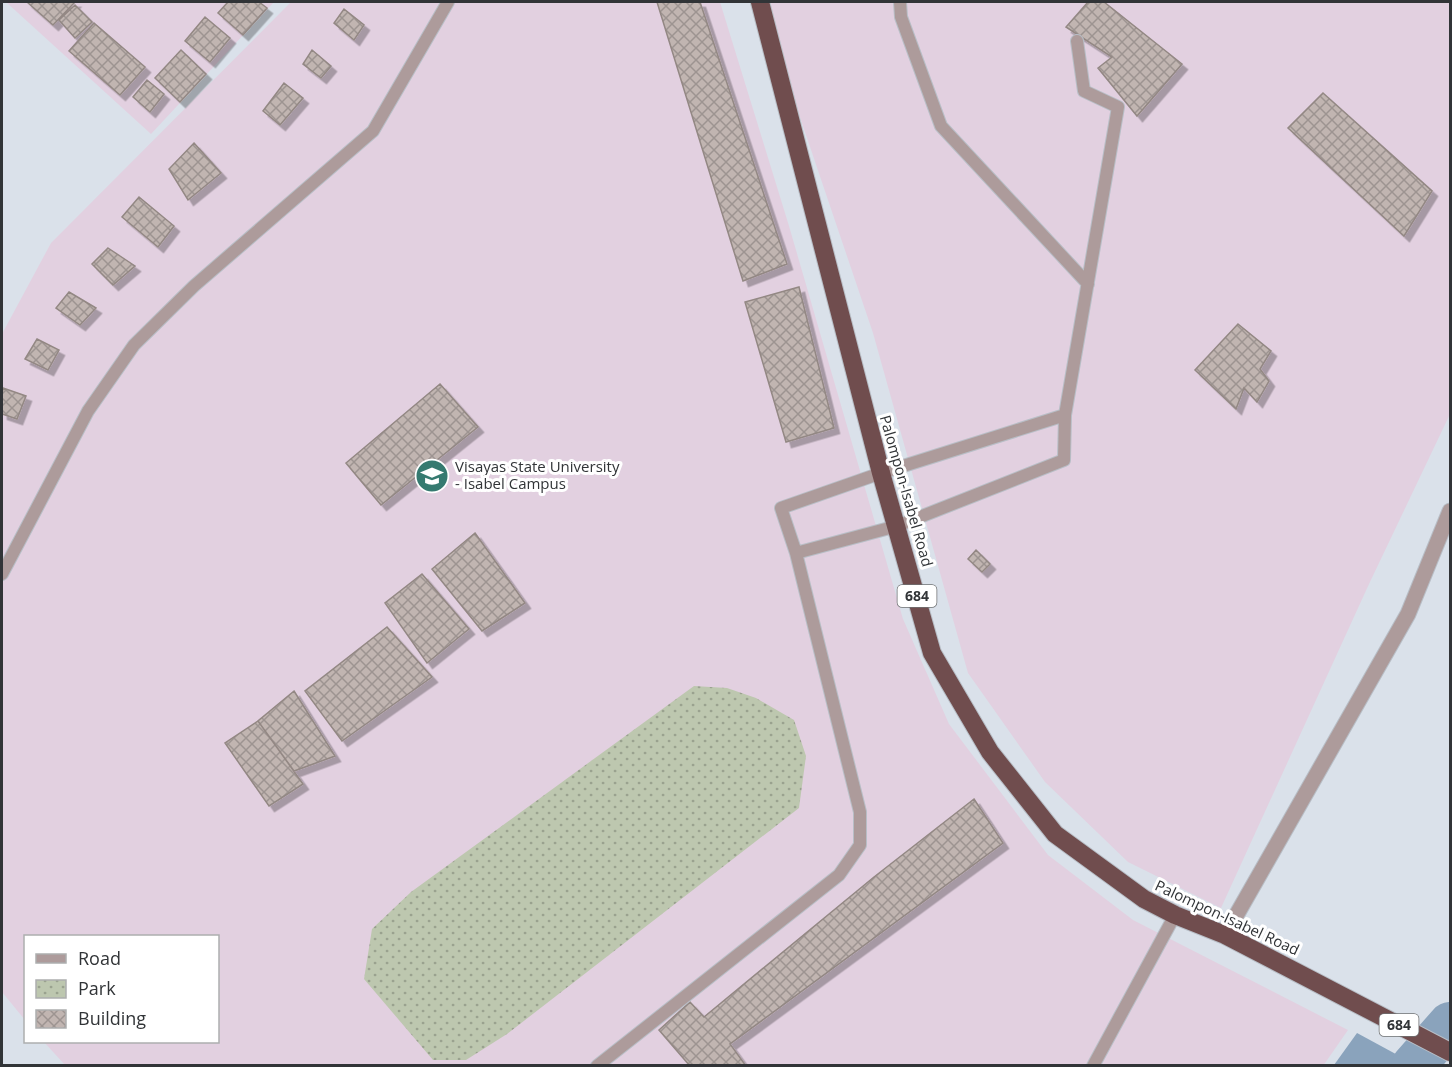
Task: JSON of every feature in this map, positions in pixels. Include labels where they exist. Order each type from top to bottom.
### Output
[{"type":"highway","name":"Palompon-Isabel Road","points":[[760,2],[881,473],[932,653],[990,752],[1055,834],[1144,899],[1175,915],[1226,935],[1450,1052]]},
{"type":"street","points":[[1226,935],[1408,614],[1450,511]]},
{"type":"lane","points":[[2,574],[88,411],[134,345],[194,286],[373,131],[448,2]]},
{"type":"lane","points":[[900,2],[901,17],[941,126],[1088,284]]},
{"type":"lane","points":[[796,553],[897,526],[1064,460],[1065,415],[1118,107],[1084,91],[1077,41]]},
{"type":"lane","points":[[597,1065],[839,876],[860,845],[860,812],[796,553],[781,508],[881,473],[1065,415]]},
{"type":"lane","points":[[1093,1065],[1175,915]]},
{"type":"shaded area","points":[[6,2],[274,2],[151,134]]},
{"type":"shaded area","name":"Visayas State University - Isabel Campus","points":[[291,2],[720,2],[789,226],[903,619],[949,724],[1048,855],[1133,920],[1348,1030],[1323,1066],[65,1065],[45,1043],[219,1043],[219,935],[24,935],[24,1019],[2,992],[2,334],[51,243]]},
{"type":"shaded area","points":[[761,2],[1450,2],[1450,414],[1369,584],[1221,908],[1128,862],[1045,782],[968,673],[873,333]]},
{"type":"green space","points":[[694,686],[727,688],[756,698],[794,720],[806,756],[799,808],[507,1034],[466,1060],[433,1060],[364,979],[372,929],[411,892]]},
{"type":"water","points":[[1357,1033],[1416,1065],[1334,1065]]},
{"type":"building","points":[[27,2],[75,2],[53,25]]},
{"type":"building","points":[[228,2],[259,2],[267,8],[243,35],[218,13]]},
{"type":"building","points":[[657,2],[700,2],[787,264],[743,281]]},
{"type":"building","points":[[1088,2],[1104,2],[1182,64],[1137,116],[1098,68],[1112,57],[1066,27]]},
{"type":"building","points":[[75,5],[92,22],[75,38],[59,20]]},
{"type":"building","points":[[344,9],[364,25],[354,40],[334,23]]},
{"type":"building","points":[[205,17],[230,38],[210,62],[185,41]]},
{"type":"building","points":[[94,23],[145,67],[120,95],[69,51]]},
{"type":"building","points":[[181,50],[206,74],[180,102],[155,78]]},
{"type":"building","points":[[312,50],[331,66],[321,78],[303,64]]},
{"type":"building","points":[[147,80],[164,94],[150,112],[133,97]]},
{"type":"building","points":[[284,83],[303,98],[280,125],[263,111]]},
{"type":"building","points":[[1323,93],[1432,191],[1404,236],[1288,128]]},
{"type":"building","points":[[194,143],[221,173],[188,200],[169,169]]},
{"type":"building","points":[[139,197],[174,226],[158,247],[122,217]]},
{"type":"building","points":[[108,248],[135,266],[113,285],[92,264]]},
{"type":"building","points":[[799,287],[834,428],[786,442],[745,302]]},
{"type":"building","points":[[69,292],[96,308],[80,325],[56,308]]},
{"type":"building","points":[[1238,324],[1271,351],[1260,369],[1269,381],[1257,402],[1244,388],[1236,409],[1195,370]]},
{"type":"building","points":[[37,339],[59,350],[48,370],[25,359]]},
{"type":"building","points":[[440,384],[478,427],[381,505],[346,463]]},
{"type":"building","points":[[3,388],[26,396],[17,419],[2,414]]},
{"type":"building","points":[[475,533],[525,603],[482,631],[432,569]]},
{"type":"building","points":[[976,550],[990,564],[982,572],[968,559]]},
{"type":"building","points":[[422,574],[469,629],[427,663],[385,603]]},
{"type":"building","points":[[387,627],[432,677],[342,741],[305,691]]},
{"type":"building","points":[[294,691],[335,756],[294,771],[258,721]]},
{"type":"building","points":[[258,721],[303,784],[269,806],[225,743]]},
{"type":"building","points":[[974,799],[1003,843],[730,1044],[746,1066],[690,1066],[659,1030],[690,1002],[704,1017],[874,877]]},
{"type":"waterway","points":[[1413,1066],[1450,1024]]},
{"type":"place","name":"Visayas State University - Isabel Campus","points":[[432,476]]}]
